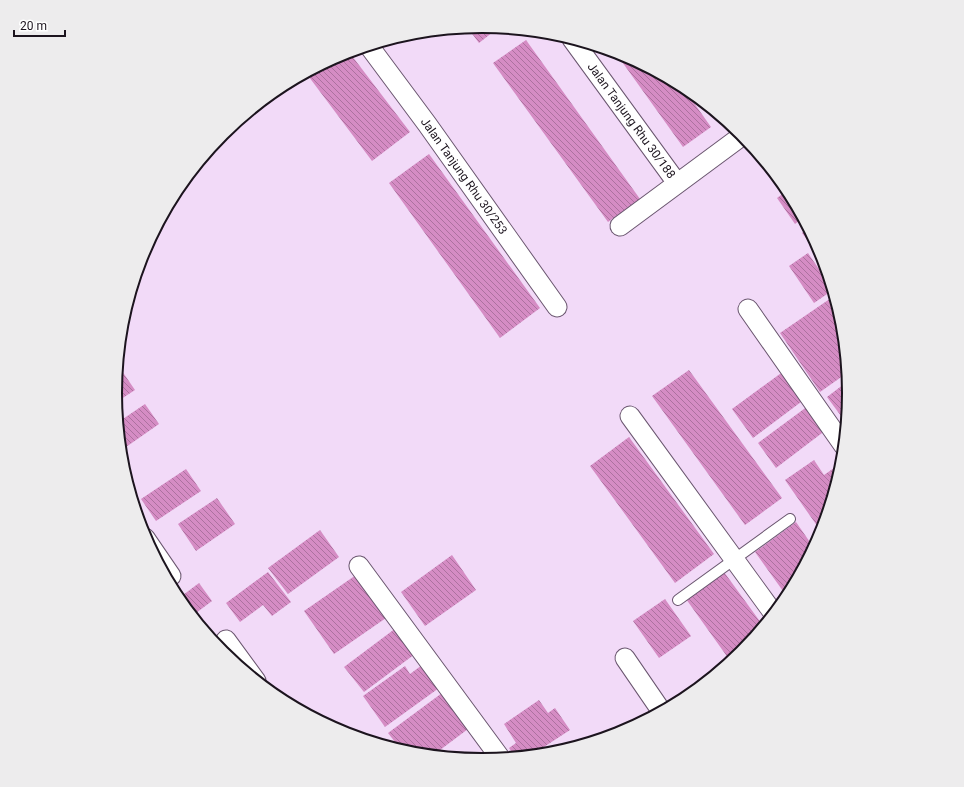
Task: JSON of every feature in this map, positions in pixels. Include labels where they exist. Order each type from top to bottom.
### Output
[{"type":"street","name":"Jalan Tanjung Rhu 30/188","points":[[577,46],[677,184]]},
{"type":"street","name":"Jalan Tanjung Rhu 30/253","points":[[372,50],[432,131],[557,307]]},
{"type":"street","points":[[620,226],[737,139]]},
{"type":"street","points":[[748,309],[839,439]]},
{"type":"street","points":[[630,416],[771,609]]},
{"type":"street","points":[[360,566],[497,753]]},
{"type":"street","points":[[226,640],[245,666]]},
{"type":"street","points":[[625,658],[659,708]]},
{"type":"lane","points":[[678,600],[790,519]]},
{"type":"building","points":[[472,33],[491,33],[479,43]]},
{"type":"building","points":[[526,40],[640,199],[608,222],[493,63]]},
{"type":"building","points":[[353,57],[410,132],[372,161],[309,77]]},
{"type":"building","points":[[621,61],[662,81],[693,102],[711,127],[683,147]]},
{"type":"building","points":[[429,154],[540,308],[500,338],[389,183]]},
{"type":"building","points":[[783,194],[798,221],[795,224],[777,198]]},
{"type":"building","points":[[804,232],[808,241],[802,233]]},
{"type":"building","points":[[808,253],[821,272],[828,293],[814,303],[789,266]]},
{"type":"building","points":[[830,299],[836,323],[842,377],[820,392],[780,333]]},
{"type":"building","points":[[689,370],[782,498],[745,525],[652,396]]},
{"type":"building","points":[[122,371],[135,390],[122,398]]},
{"type":"building","points":[[784,371],[805,399],[753,438],[732,409]]},
{"type":"building","points":[[842,386],[842,417],[827,397]]},
{"type":"building","points":[[145,404],[159,424],[126,447],[122,419]]},
{"type":"building","points":[[808,406],[826,430],[776,468],[758,443]]},
{"type":"building","points":[[629,437],[714,554],[675,583],[590,466]]},
{"type":"building","points":[[814,460],[824,475],[835,469],[817,526],[785,480]]},
{"type":"building","points":[[186,469],[201,491],[156,521],[141,499]]},
{"type":"building","points":[[217,498],[235,524],[196,551],[178,524]]},
{"type":"building","points":[[796,522],[810,542],[783,592],[755,552]]},
{"type":"building","points":[[320,530],[339,557],[288,594],[268,568]]},
{"type":"building","points":[[452,555],[476,590],[425,626],[401,592]]},
{"type":"building","points":[[268,572],[291,602],[272,616],[263,605],[240,622],[226,603]]},
{"type":"building","points":[[724,572],[760,622],[728,657],[686,599]]},
{"type":"building","points":[[356,575],[386,618],[334,654],[304,611]]},
{"type":"building","points":[[199,583],[212,601],[196,613],[183,595]]},
{"type":"building","points":[[665,599],[691,636],[659,658],[633,621]]},
{"type":"building","points":[[396,628],[415,654],[364,692],[344,667]]},
{"type":"building","points":[[422,665],[439,688],[385,727],[363,696],[405,666],[410,674]]},
{"type":"building","points":[[442,693],[468,729],[438,751],[396,744],[388,733]]},
{"type":"building","points":[[539,700],[548,713],[555,708],[570,730],[541,749],[512,752],[509,748],[516,743],[504,724]]}]
